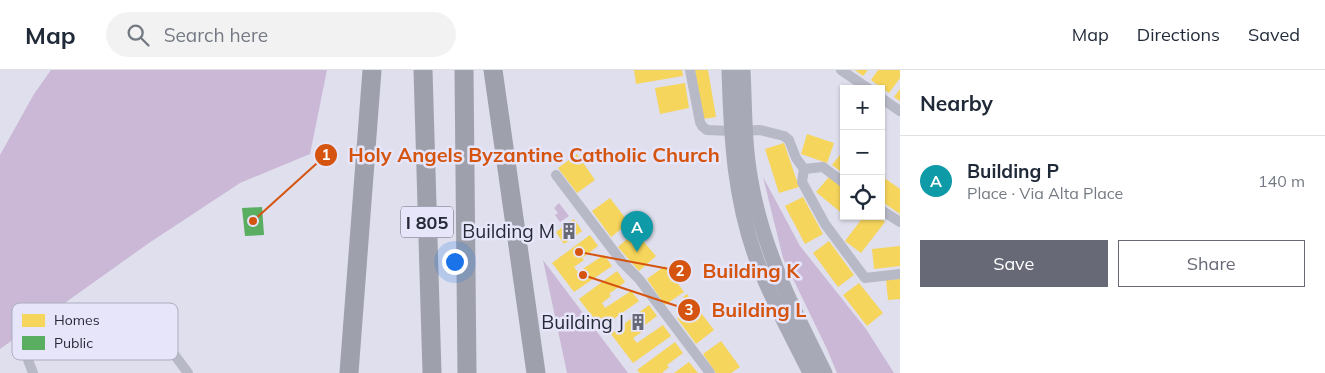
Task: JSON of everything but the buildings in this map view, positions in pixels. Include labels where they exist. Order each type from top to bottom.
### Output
[{"type":"highway","points":[[349,373],[372,70]]},
{"type":"highway","name":"I 805","points":[[423,70],[432,373]]},
{"type":"highway","name":"I 805","points":[[464,70],[467,373]]},
{"type":"highway","points":[[492,70],[536,373]]},
{"type":"street","points":[[690,70],[702,126],[707,130],[760,130],[784,136],[789,140],[796,158],[804,168],[802,182],[825,224],[865,278],[900,274]]},
{"type":"street","points":[[743,70],[734,165],[742,212],[768,287],[810,373]]},
{"type":"street","points":[[840,70],[863,85]]},
{"type":"street","points":[[729,78],[738,131],[742,139],[745,164],[749,170],[761,225],[773,262],[825,373]]},
{"type":"street","points":[[885,101],[900,111]]},
{"type":"street","points":[[804,168],[823,167],[840,180]]},
{"type":"street","points":[[556,175],[622,262],[640,279],[710,373]]},
{"type":"street","points":[[885,213],[900,222]]},
{"type":"street","points":[[28,360],[33,373]]},
{"type":"street","points":[[178,360],[188,373]]},
{"type":"shaded area","points":[[51,70],[327,70],[310,154],[240,183],[149,243],[65,303],[12,303],[12,340],[0,349],[0,155],[34,94]]},
{"type":"shaded area","points":[[763,177],[800,246],[866,329],[894,373],[837,373],[783,258]]},
{"type":"shaded area","points":[[559,203],[569,216],[560,222],[555,215],[558,213],[554,208]]},
{"type":"shaded area","points":[[543,260],[628,373],[567,373]]},
{"type":"place","name":"Holy Angels Byzantine Catholic Church","points":[[253,221]]},
{"type":"place","name":"Building M","points":[[569,231]]},
{"type":"place","name":"Building K","points":[[579,252]]},
{"type":"place","name":"Building P","points":[[637,252]]},
{"type":"place","name":"Building L","points":[[583,275]]},
{"type":"place","name":"Building J","points":[[638,322]]}]
